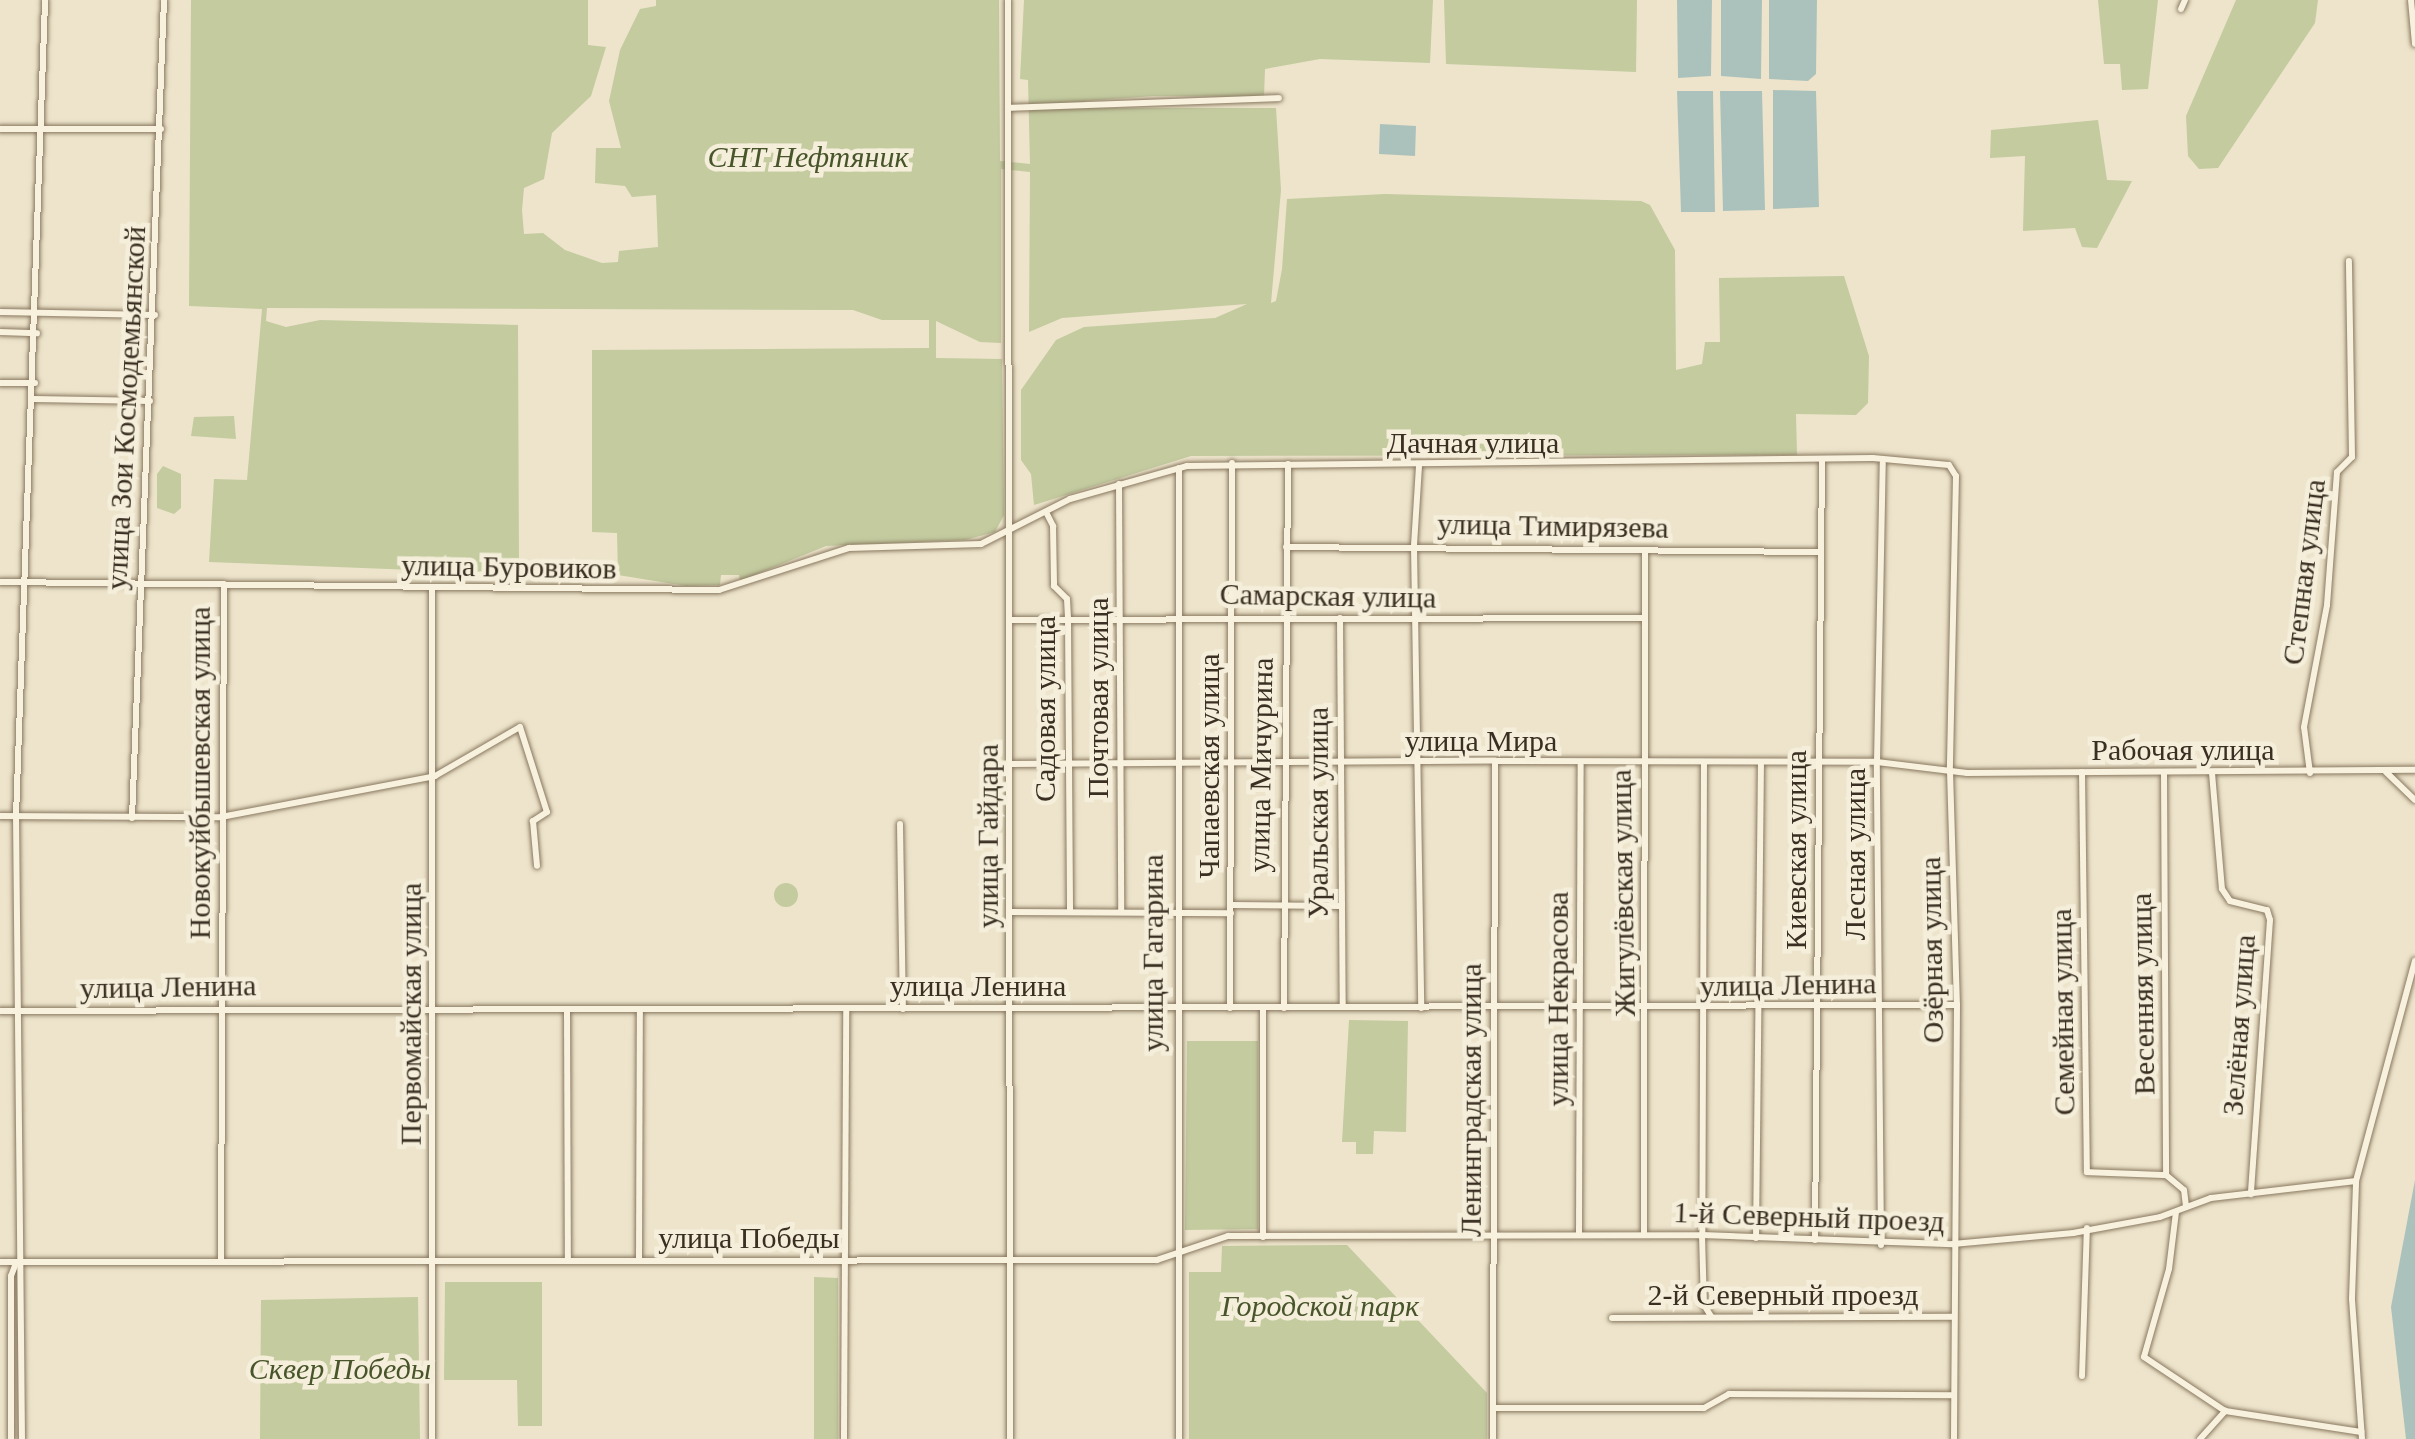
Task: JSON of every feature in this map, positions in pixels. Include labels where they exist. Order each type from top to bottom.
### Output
[{"type":"street","points":[[22,1439],[17,1262],[16,816],[38,312],[45,0]]},
{"type":"street","name":"улица Зои Космодемьянской","points":[[132,818],[155,315],[164,0]]},
{"type":"street","name":"улица Гайдара","points":[[1008,0],[1010,1439]]},
{"type":"street","points":[[2181,9],[2185,0]]},
{"type":"street","points":[[2410,0],[2415,44]]},
{"type":"street","points":[[1008,108],[1279,98]]},
{"type":"street","points":[[0,129],[161,129]]},
{"type":"street","name":"Степная улица","points":[[2310,774],[2304,727],[2327,605],[2336,472],[2352,457],[2349,261]]},
{"type":"street","points":[[0,312],[155,315]]},
{"type":"street","points":[[0,332],[37,332]]},
{"type":"street","points":[[0,383],[34,383]]},
{"type":"street","points":[[34,399],[150,401]]},
{"type":"street","name":"Дачная улица","points":[[1010,534],[1046,512],[1119,483],[1178,468],[1232,463],[1419,466],[1822,460],[1949,464]]},
{"type":"street","name":"Киевская улица","points":[[1815,1240],[1822,460]]},
{"type":"street","name":"Чапаевская улица","points":[[1230,1008],[1232,463]]},
{"type":"street","name":"Лесная улица","points":[[1882,1245],[1877,762],[1883,463]]},
{"type":"street","name":"улица Мичурина","points":[[1284,1008],[1288,464]]},
{"type":"street","name":"Озёрная улица","points":[[1949,464],[1956,476],[1950,770],[1957,1005],[1954,1439]]},
{"type":"street","points":[[1419,466],[1414,546],[1421,1008]]},
{"type":"street","name":"улица Гагарина","points":[[1178,468],[1175,912],[1180,1439]]},
{"type":"street","name":"Почтовая улица","points":[[1119,483],[1121,912]]},
{"type":"street","name":"Садовая улица","points":[[1046,512],[1053,526],[1054,586],[1067,600],[1070,912]]},
{"type":"street","name":"улица Буровиков","points":[[0,582],[719,590],[829,552],[955,547],[1010,534]]},
{"type":"street","name":"улица Тимирязева","points":[[1286,547],[1820,552]]},
{"type":"street","name":"Жигулёвская улица","points":[[1644,1234],[1649,1008],[1645,551]]},
{"type":"street","name":"Новокуйбышевская улица","points":[[221,1262],[224,584]]},
{"type":"street","name":"Первомайская улица","points":[[432,589],[432,1439]]},
{"type":"street","name":"Уральская улица","points":[[1340,618],[1343,1008]]},
{"type":"street","name":"Самарская улица","points":[[1010,620],[1645,618]]},
{"type":"street","points":[[0,816],[221,818],[435,776],[520,727],[547,812],[533,820],[537,866]]},
{"type":"street","name":"Ленинградская улица","points":[[1493,1439],[1494,761]]},
{"type":"street","points":[[1704,762],[1702,1235],[1704,1305],[1711,1316]]},
{"type":"street","points":[[1756,1238],[1760,762]]},
{"type":"street","name":"улица Мира","points":[[1011,764],[1877,762],[1950,770]]},
{"type":"street","name":"улица Некрасова","points":[[1579,1234],[1581,765]]},
{"type":"street","name":"Рабочая улица","points":[[1950,770],[2310,774],[2415,770]]},
{"type":"street","points":[[2385,771],[2415,800]]},
{"type":"street","name":"Семейная улица","points":[[2082,772],[2087,1172],[2166,1175]]},
{"type":"street","name":"Весенняя улица","points":[[2164,772],[2166,1175]]},
{"type":"street","name":"Зелёная улица","points":[[2212,773],[2222,889],[2230,901],[2267,910],[2270,920],[2251,1194]]},
{"type":"street","points":[[900,824],[903,1009]]},
{"type":"street","points":[[1010,912],[1340,906]]},
{"type":"street","points":[[2176,1212],[2169,1268],[2144,1357],[2225,1411],[2362,1435],[2352,1298],[2356,1182],[2415,961]]},
{"type":"street","name":"улица Ленина","points":[[0,1011],[1581,1010],[1957,1005]]},
{"type":"street","points":[[1262,1008],[1263,1237]]},
{"type":"street","points":[[844,1439],[846,1009]]},
{"type":"street","points":[[567,1010],[568,1261]]},
{"type":"street","points":[[638,1261],[640,1010]]},
{"type":"street","points":[[2166,1175],[2184,1190],[2186,1207]]},
{"type":"street","name":"1-й Северный проезд","points":[[1494,1235],[1702,1235],[1882,1245],[1953,1244],[2087,1228],[2251,1194],[2356,1182]]},
{"type":"street","points":[[2082,1376],[2087,1228]]},
{"type":"street","name":"улица Победы","points":[[0,1262],[1010,1261],[1179,1256],[1207,1241],[1263,1237],[1494,1235]]},
{"type":"street","points":[[11,1439],[10,1276],[17,1262]]},
{"type":"street","name":"2-й Северный проезд","points":[[1612,1318],[1954,1317]]},
{"type":"street","points":[[1493,1408],[1704,1408],[1729,1394],[1954,1395]]},
{"type":"street","points":[[2200,1439],[2225,1411]]},
{"type":"green space","name":"СНТ Нефтяник","points":[[191,0],[588,0],[588,45],[606,47],[591,96],[552,133],[544,179],[524,188],[522,210],[524,234],[543,233],[565,250],[602,263],[618,262],[619,251],[658,247],[656,195],[632,197],[625,186],[595,183],[596,148],[621,148],[609,101],[620,50],[640,9],[656,6],[656,0],[999,0],[1000,161],[1030,164],[1028,80],[1020,79],[1024,0],[1433,0],[1430,63],[1320,59],[1265,69],[1264,97],[1154,96],[1085,101],[1084,108],[1276,108],[1281,190],[1271,303],[1276,301],[1282,269],[1287,199],[1385,194],[1641,201],[1650,205],[1675,250],[1676,370],[1702,364],[1705,342],[1720,342],[1719,278],[1844,276],[1869,356],[1868,403],[1856,415],[1796,414],[1797,455],[1191,456],[1034,505],[1031,474],[1021,460],[1021,390],[1056,340],[1084,327],[1215,318],[1247,304],[1062,318],[1029,332],[1030,172],[1001,169],[1001,343],[980,342],[936,321],[936,358],[1002,359],[1004,515],[995,532],[965,540],[826,546],[740,581],[739,575],[721,575],[720,585],[686,586],[618,575],[617,533],[592,532],[592,350],[929,348],[929,320],[882,320],[853,310],[267,308],[266,321],[286,327],[320,320],[518,325],[519,574],[209,562],[214,479],[247,480],[262,309],[189,306]]},
{"type":"green space","points":[[1444,0],[1637,0],[1636,72],[1446,64]]},
{"type":"green space","points":[[2098,0],[2158,0],[2148,89],[2122,90],[2120,64],[2104,64]]},
{"type":"green space","points":[[2236,0],[2318,0],[2315,23],[2218,168],[2199,169],[2188,156],[2186,116]]},
{"type":"green space","points":[[2098,120],[2107,180],[2132,181],[2097,248],[2082,247],[2075,228],[2023,231],[2025,156],[1990,158],[1991,130]]},
{"type":"green space","points":[[234,416],[236,439],[191,436],[194,417]]},
{"type":"green space","points":[[163,466],[181,474],[181,508],[174,514],[157,508],[157,474]]},
{"type":"green space","points":[[786,883],[798,895],[786,907],[774,895]]},
{"type":"green space","points":[[1349,1020],[1408,1021],[1406,1132],[1374,1131],[1373,1154],[1356,1154],[1356,1142],[1342,1142]]},
{"type":"green space","points":[[1187,1041],[1258,1041],[1258,1229],[1185,1230]]},
{"type":"green space","name":"Городской парк","points":[[1347,1245],[1487,1393],[1487,1439],[1189,1439],[1189,1272],[1221,1272],[1222,1246]]},
{"type":"green space","points":[[814,1277],[838,1278],[838,1439],[814,1439]]},
{"type":"green space","points":[[445,1282],[542,1282],[542,1426],[518,1426],[517,1380],[444,1380]]},
{"type":"green space","name":"Сквер Победы","points":[[418,1297],[420,1439],[260,1439],[261,1300]]},
{"type":"water","points":[[1677,0],[1712,0],[1711,76],[1678,78]]},
{"type":"water","points":[[1721,0],[1762,0],[1761,79],[1721,76]]},
{"type":"water","points":[[1769,0],[1817,0],[1816,74],[1808,81],[1769,79]]},
{"type":"water","points":[[1773,90],[1816,91],[1819,207],[1773,209]]},
{"type":"water","points":[[1677,91],[1713,91],[1715,212],[1681,212]]},
{"type":"water","points":[[1720,91],[1762,91],[1765,210],[1723,211]]},
{"type":"water","points":[[1380,124],[1416,126],[1415,156],[1379,154]]},
{"type":"water","points":[[2415,1180],[2415,1439],[2406,1439],[2391,1307]]}]
